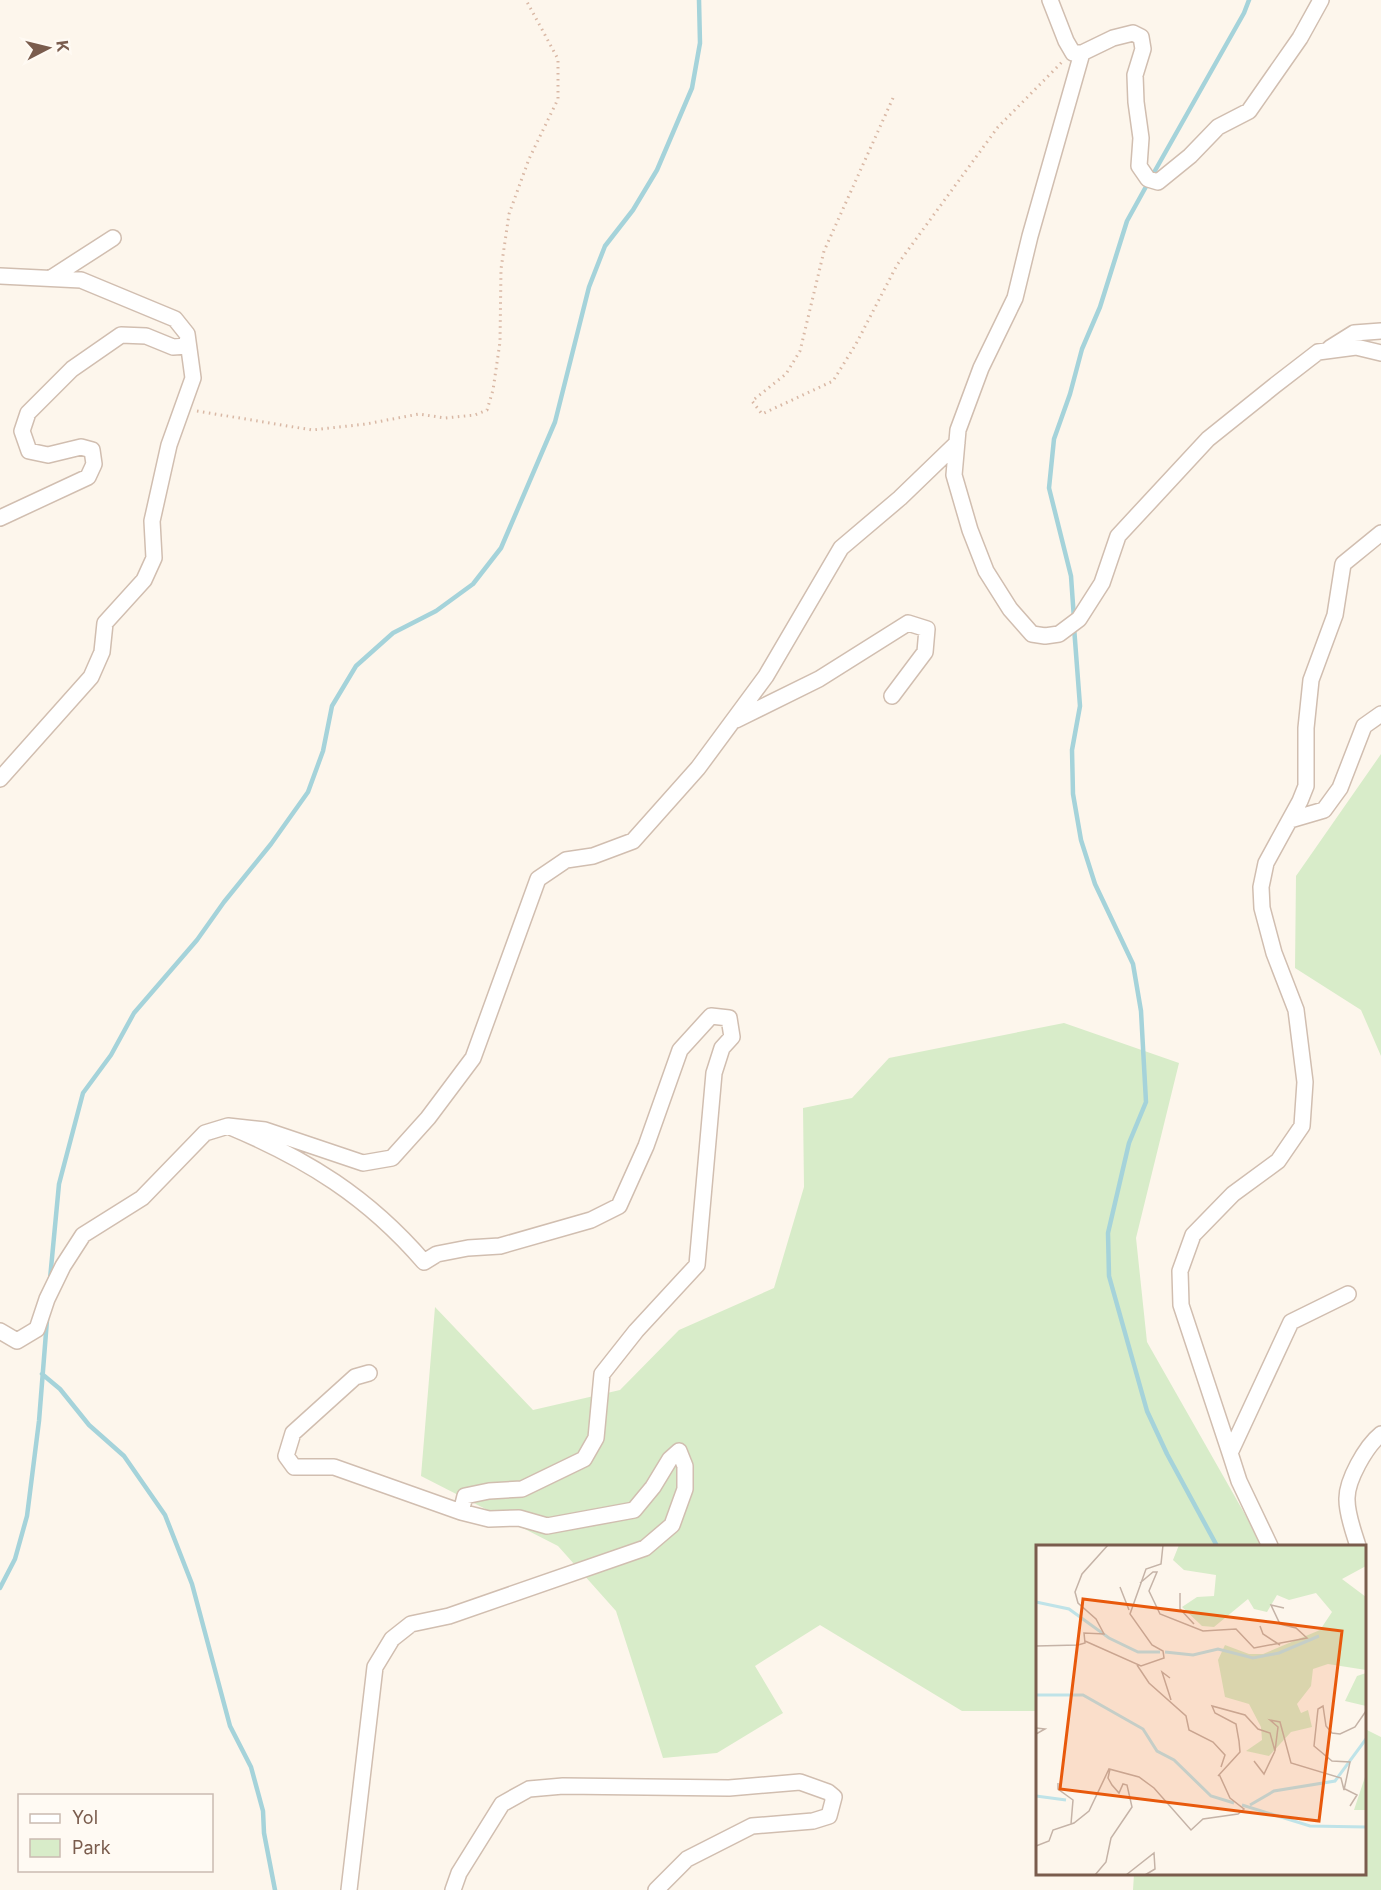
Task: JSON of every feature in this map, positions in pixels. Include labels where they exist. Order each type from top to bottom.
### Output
[{"type":"street","points":[[1050,0],[1066,42],[1077,53]]},
{"type":"street","points":[[1077,53],[1113,38],[1133,33],[1141,37],[1143,49],[1135,75],[1141,138],[1139,166],[1148,179],[1158,182],[1190,156],[1218,127],[1249,111],[1300,38],[1321,0]]},
{"type":"street","points":[[1077,53],[1015,298],[981,368],[958,430],[954,474],[970,530],[986,571],[1010,609],[1032,634],[1045,636],[1059,634],[1079,619],[1102,583],[1118,536],[1208,439],[1317,352],[1356,347],[1381,353]]},
{"type":"street","points":[[51,278],[113,238]]},
{"type":"street","points":[[0,276],[81,280],[176,319],[187,334],[193,378],[169,445],[152,521],[154,558],[144,580],[105,623],[102,652],[91,677],[0,779]]},
{"type":"street","points":[[1325,351],[1354,333],[1381,331]]},
{"type":"street","points":[[0,518],[88,477],[94,464],[92,450],[81,447],[48,455],[30,451],[22,431],[28,413],[72,369],[121,336],[146,336],[173,347],[189,346]]},
{"type":"street","points":[[0,1331],[17,1341],[37,1329],[47,1299],[63,1266],[83,1234],[142,1198],[205,1133],[228,1126],[265,1131],[363,1163],[392,1158],[428,1118],[473,1058],[538,879],[566,860],[593,856],[633,841],[698,768],[766,676],[841,548],[900,498],[957,443]]},
{"type":"street","points":[[1270,1545],[1239,1481],[1181,1305],[1180,1271],[1193,1235],[1233,1194],[1278,1161],[1302,1126],[1305,1082],[1296,1010],[1274,953],[1262,908],[1261,887],[1266,863],[1306,786],[1306,728],[1311,680],[1335,615],[1343,564],[1381,533]]},
{"type":"street","points":[[733,721],[819,679],[908,623],[927,629],[925,652],[892,696]]},
{"type":"street","points":[[1290,820],[1324,810],[1340,788],[1364,726],[1381,714]]},
{"type":"street","points":[[228,1126],[320,1171],[367,1204],[404,1239],[424,1262],[437,1254],[468,1248],[500,1246],[591,1220],[619,1206],[646,1146],[680,1050],[711,1016],[729,1018],[732,1037],[722,1048],[714,1073],[697,1265],[636,1332],[602,1374],[596,1438],[584,1458],[522,1490],[489,1491],[465,1497],[461,1512]]},
{"type":"street","points":[[1230,1453],[1292,1322],[1348,1294]]},
{"type":"street","points":[[349,1890],[375,1667],[392,1639],[411,1624],[449,1616],[645,1548],[672,1525],[685,1489],[685,1466],[679,1451],[670,1459],[653,1487],[634,1510],[547,1526],[519,1518],[489,1519],[461,1512],[334,1467],[294,1467],[286,1456],[293,1433],[355,1377],[369,1373]]},
{"type":"street","points":[[1359,1545],[1347,1500],[1352,1475],[1375,1439],[1381,1434]]},
{"type":"street","points":[[453,1890],[459,1873],[502,1804],[529,1789],[562,1786],[729,1788],[800,1782],[828,1792],[834,1797],[830,1816],[813,1821],[752,1826],[687,1859],[656,1890]]},
{"type":"path","points":[[182,408],[312,430],[366,424],[419,414],[445,418],[487,410],[493,390],[500,342],[501,269],[509,214],[529,159],[558,99],[558,59],[526,0]]},
{"type":"path","points":[[893,98],[824,251],[800,351],[786,374],[752,401],[762,414],[833,381],[856,344],[897,265],[998,127],[1055,67],[1077,53]]},
{"type":"green space","points":[[1381,754],[1381,1056],[1361,1010],[1295,968],[1296,876]]},
{"type":"green space","points":[[1064,1023],[1179,1063],[1136,1238],[1147,1342],[1262,1545],[1036,1545],[1036,1711],[962,1711],[820,1625],[755,1666],[783,1713],[717,1753],[663,1758],[616,1611],[558,1546],[421,1476],[435,1307],[533,1410],[620,1390],[679,1330],[774,1288],[804,1187],[803,1108],[852,1098],[889,1058]]},
{"type":"green space","points":[[1366,1728],[1381,1737],[1381,1890],[1133,1890],[1134,1875],[1366,1875]]},
{"type":"waterway","points":[[50,1279],[59,1184],[83,1093],[111,1055],[134,1013],[197,940],[308,792],[323,751],[332,706],[356,666],[393,633],[436,611],[473,584],[501,548],[555,422],[589,287],[605,246],[633,210],[657,170],[692,88],[700,43],[699,0]]},
{"type":"waterway","points":[[1152,176],[1244,13],[1249,0]]},
{"type":"waterway","points":[[1074,619],[1071,576],[1049,488],[1054,439],[1070,394],[1082,349],[1100,307],[1127,221],[1148,183]]},
{"type":"waterway","points":[[1074,627],[1080,706],[1072,750],[1073,794],[1081,840],[1095,884],[1133,964],[1141,1011],[1146,1102],[1129,1143],[1108,1233],[1109,1276],[1147,1411],[1167,1454],[1216,1545]]},
{"type":"waterway","points":[[0,1588],[15,1559],[27,1516],[39,1421],[47,1320]]},
{"type":"waterway","points":[[42,1374],[60,1389],[89,1425],[124,1456],[165,1515],[192,1584],[230,1726],[251,1767],[263,1811],[264,1833],[275,1890]]}]
